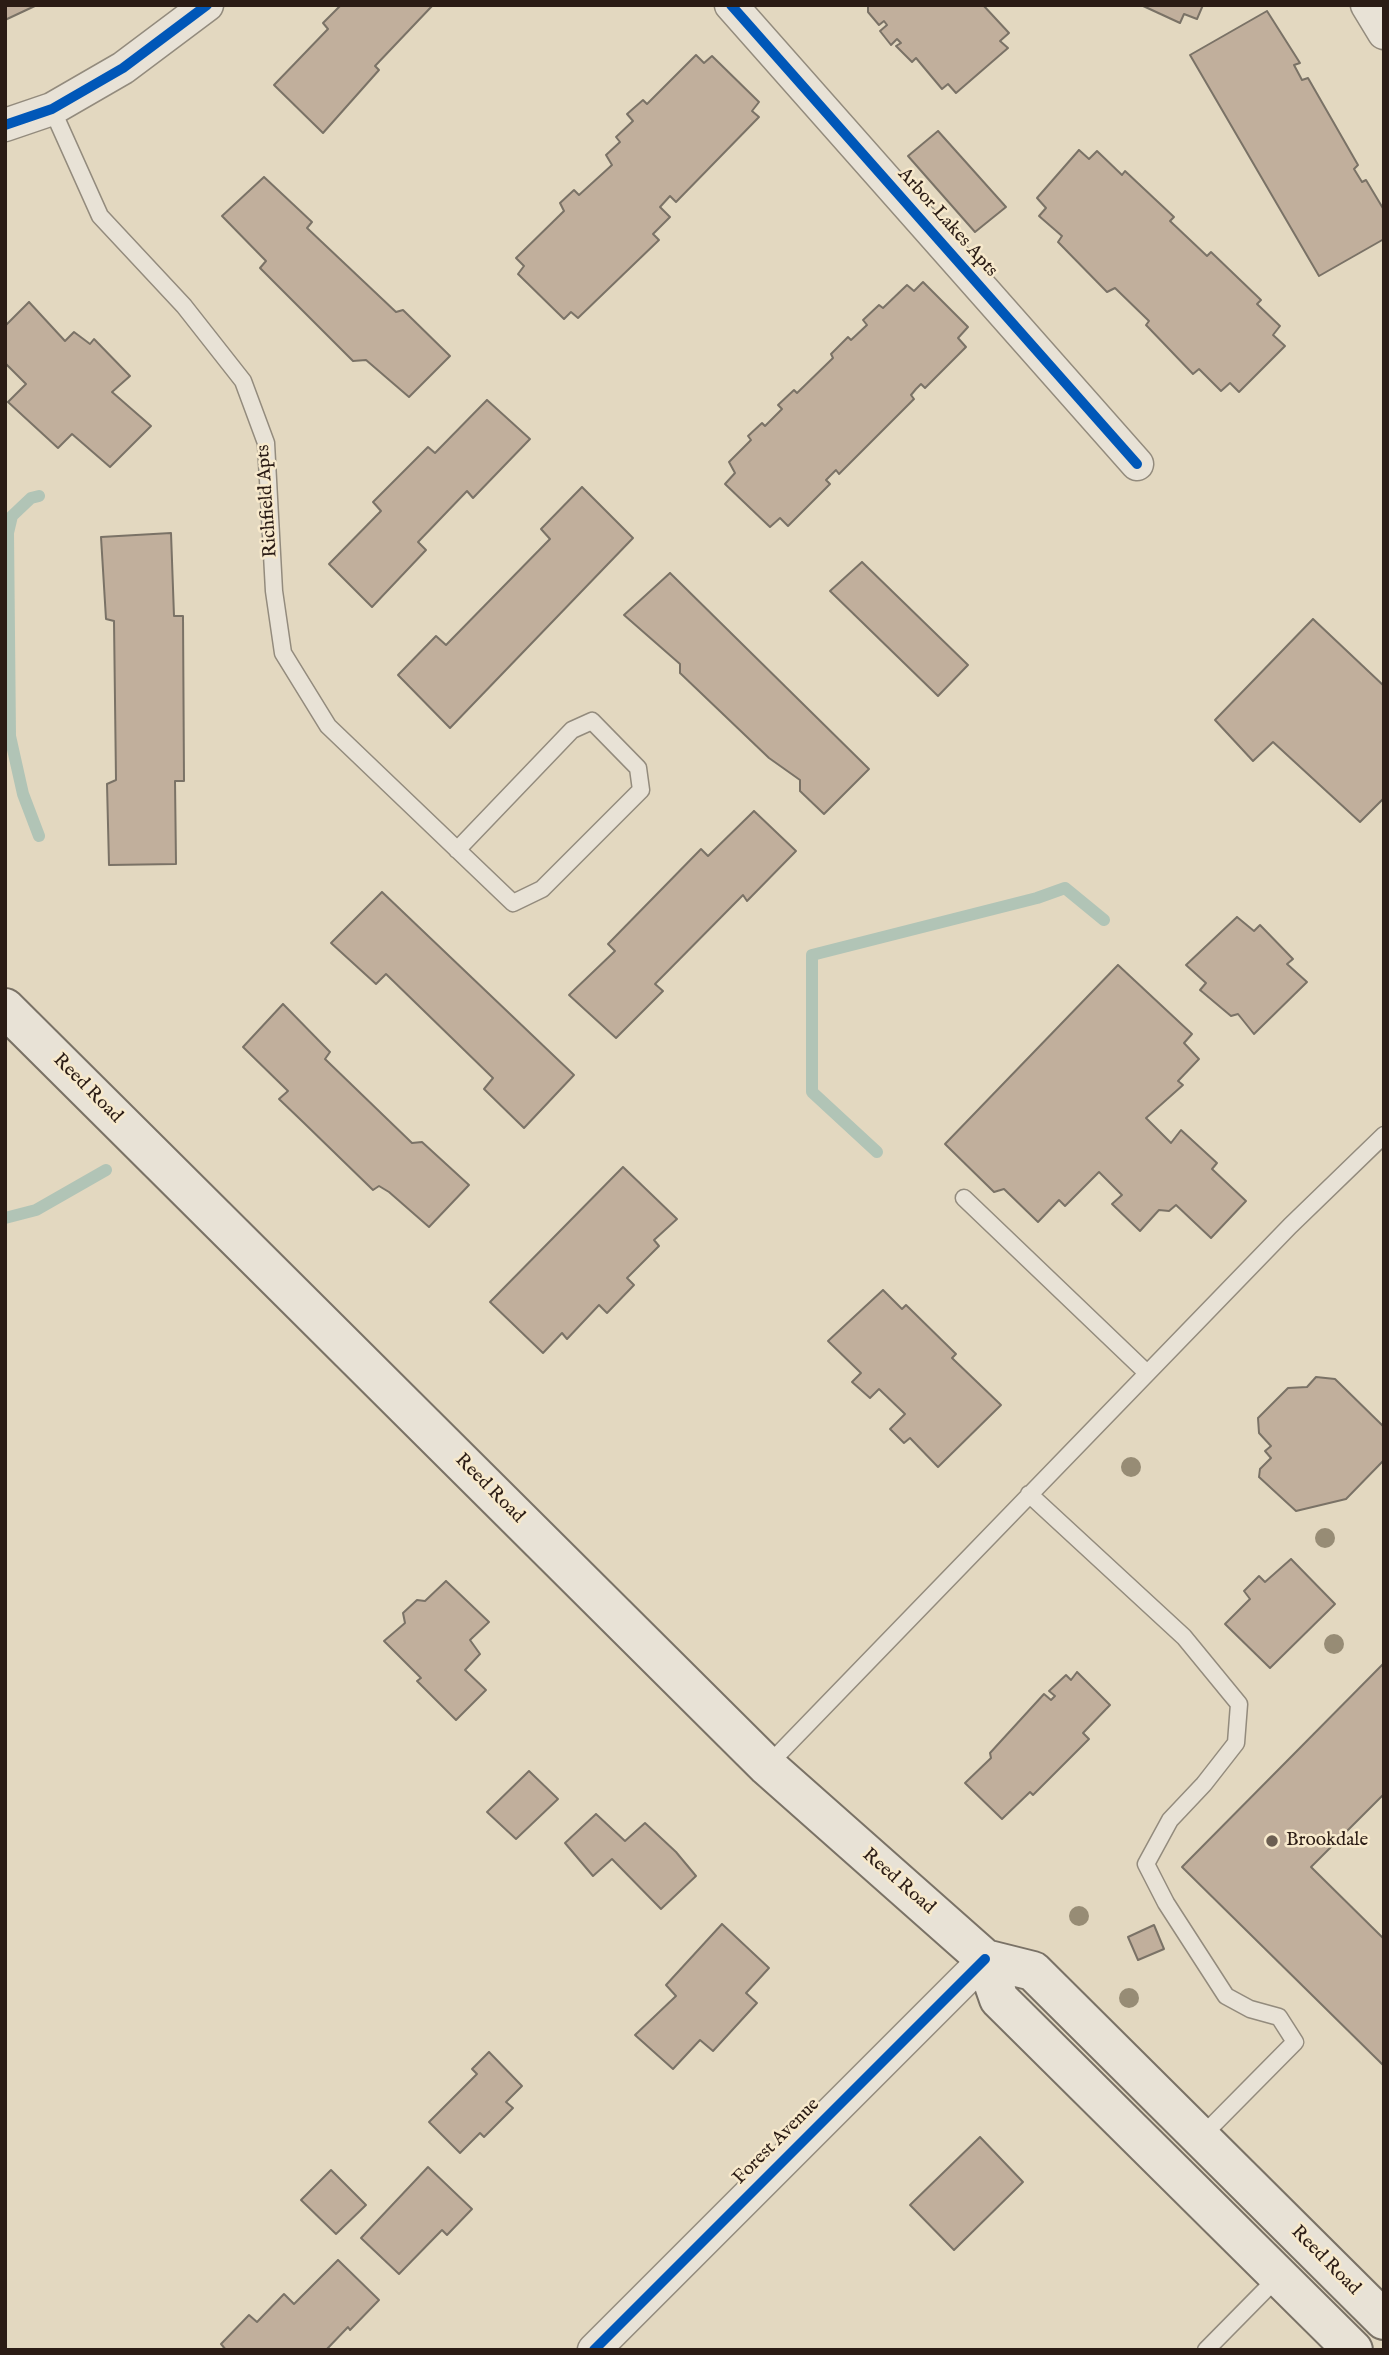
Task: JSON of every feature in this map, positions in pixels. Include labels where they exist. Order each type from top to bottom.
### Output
[{"type":"main road","name":"Reed Road","points":[[5,1008],[767,1766],[985,1959],[1033,1971],[1384,2320]]},
{"type":"main road","name":"Reed Road","points":[[985,1959],[999,1999],[1353,2350]]},
{"type":"street","points":[[5,125],[52,108],[123,68],[207,5]]},
{"type":"street","name":"Arbor Lakes Apts","points":[[731,5],[1137,464]]},
{"type":"street","points":[[1367,5],[1384,33]]},
{"type":"street","name":"Forest Avenue","points":[[594,2350],[985,1959]]},
{"type":"lane","name":"Richfield Apts","points":[[52,108],[100,216],[184,306],[243,380],[265,443],[274,591],[283,653],[328,726],[457,850],[513,903],[542,889],[641,790],[638,768],[592,721],[572,730],[457,850]]},
{"type":"lane","points":[[767,1766],[1290,1226],[1384,1135]]},
{"type":"lane","points":[[964,1198],[1147,1373]]},
{"type":"lane","points":[[1029,1494],[1184,1637],[1239,1704],[1236,1743],[1204,1784],[1170,1820],[1146,1864],[1166,1903],[1226,1996],[1250,2008],[1279,2017],[1295,2042],[1200,2137]]},
{"type":"lane","points":[[1206,2350],[1279,2276]]},
{"type":"building","points":[[5,5],[37,5],[5,20]]},
{"type":"building","points":[[341,5],[433,5],[375,66],[379,70],[323,133],[274,85],[328,29],[323,23]]},
{"type":"building","points":[[868,5],[983,5],[1009,33],[1000,41],[1008,48],[956,93],[948,84],[942,89],[916,58],[912,62],[896,46],[901,43],[897,39],[891,45],[880,31],[887,25],[884,21],[879,25],[868,12]]},
{"type":"building","points":[[1141,5],[1203,5],[1197,19],[1184,14],[1180,23]]},
{"type":"building","points":[[1267,11],[1300,63],[1294,65],[1302,80],[1308,78],[1358,165],[1354,169],[1362,182],[1366,180],[1384,210],[1384,239],[1319,276],[1190,55]]},
{"type":"building","points":[[696,55],[704,63],[712,56],[759,102],[752,111],[759,117],[676,202],[670,196],[660,207],[670,217],[653,234],[659,240],[578,318],[571,312],[564,319],[518,274],[524,266],[516,258],[564,211],[560,203],[574,190],[579,195],[612,165],[606,155],[620,142],[616,137],[633,121],[627,114],[643,100],[647,104]]},
{"type":"building","points":[[938,131],[1006,207],[975,232],[908,156]]},
{"type":"building","points":[[1079,150],[1089,159],[1097,151],[1122,175],[1125,171],[1174,217],[1170,221],[1207,256],[1211,252],[1261,300],[1257,304],[1280,326],[1273,335],[1285,346],[1239,392],[1230,383],[1221,391],[1199,369],[1193,374],[1146,325],[1149,321],[1115,288],[1107,292],[1058,242],[1062,236],[1039,216],[1046,208],[1037,198]]},
{"type":"building","points":[[264,177],[312,222],[307,228],[396,312],[403,310],[450,356],[409,397],[366,360],[353,361],[260,268],[266,261],[222,216]]},
{"type":"building","points":[[923,282],[968,327],[958,338],[966,347],[925,388],[921,384],[916,389],[911,395],[914,399],[839,474],[836,470],[826,480],[830,484],[788,526],[780,518],[770,527],[725,484],[735,473],[729,462],[751,440],[748,436],[762,423],[765,426],[782,409],[778,405],[794,390],[797,393],[833,358],[831,354],[848,337],[851,340],[867,325],[863,320],[879,305],[883,308],[907,285],[914,291]]},
{"type":"building","points":[[29,302],[65,341],[74,332],[90,344],[94,339],[130,376],[112,392],[151,426],[110,467],[72,434],[58,448],[8,402],[26,384],[5,363],[5,326]]},
{"type":"building","points":[[487,400],[530,439],[473,498],[467,491],[418,542],[426,550],[372,607],[329,564],[381,511],[373,502],[428,447],[435,453]]},
{"type":"building","points":[[582,487],[633,538],[450,728],[398,675],[436,636],[446,645],[550,539],[541,529]]},
{"type":"building","points":[[171,533],[174,616],[183,616],[184,781],[175,781],[176,864],[109,865],[107,784],[116,780],[114,621],[106,619],[101,537]]},
{"type":"building","points":[[862,562],[968,665],[938,696],[830,591]]},
{"type":"building","points":[[670,573],[869,769],[824,814],[800,791],[800,780],[769,758],[680,673],[680,664],[624,615]]},
{"type":"building","points":[[1313,619],[1384,686],[1384,798],[1360,822],[1273,742],[1253,761],[1215,720]]},
{"type":"building","points":[[754,811],[796,851],[747,901],[743,895],[655,984],[663,991],[616,1038],[569,995],[615,951],[608,944],[701,849],[708,856]]},
{"type":"building","points":[[382,892],[574,1075],[524,1128],[484,1089],[493,1078],[386,974],[376,984],[331,943]]},
{"type":"building","points":[[1237,917],[1254,931],[1260,925],[1293,959],[1287,964],[1307,982],[1254,1034],[1238,1014],[1231,1016],[1200,990],[1206,983],[1186,965]]},
{"type":"building","points":[[1118,965],[1192,1034],[1184,1043],[1199,1059],[1178,1081],[1183,1085],[1146,1118],[1171,1143],[1181,1130],[1217,1163],[1212,1169],[1246,1201],[1211,1238],[1176,1205],[1169,1211],[1159,1210],[1140,1231],[1112,1204],[1122,1195],[1099,1172],[1065,1206],[1059,1200],[1038,1222],[1004,1189],[994,1192],[945,1144]]},
{"type":"building","points":[[283,1004],[330,1052],[325,1059],[412,1143],[422,1142],[469,1185],[429,1227],[389,1192],[379,1186],[373,1190],[279,1099],[288,1091],[243,1047]]},
{"type":"building","points":[[623,1167],[677,1219],[654,1240],[659,1246],[627,1278],[634,1285],[607,1313],[599,1305],[567,1339],[562,1333],[543,1353],[490,1302]]},
{"type":"building","points":[[883,1290],[902,1309],[906,1305],[956,1354],[952,1358],[1001,1405],[938,1467],[910,1438],[904,1443],[890,1429],[905,1414],[879,1389],[870,1398],[852,1382],[861,1373],[828,1341]]},
{"type":"building","points":[[1316,1377],[1335,1379],[1384,1427],[1384,1460],[1346,1499],[1296,1511],[1259,1477],[1260,1469],[1271,1458],[1265,1451],[1271,1446],[1259,1433],[1258,1418],[1288,1388],[1307,1387]]},
{"type":"building","points":[[1291,1559],[1335,1604],[1270,1668],[1225,1624],[1250,1599],[1244,1591],[1259,1576],[1265,1582]]},
{"type":"building","points":[[446,1581],[489,1622],[470,1640],[480,1654],[465,1670],[486,1690],[456,1720],[417,1681],[421,1678],[384,1641],[405,1623],[403,1613],[417,1600],[425,1601]]},
{"type":"building","name":"Brookdale","points":[[1384,1663],[1384,1794],[1311,1867],[1384,1939],[1384,2066],[1182,1867]]},
{"type":"building","points":[[1077,1672],[1110,1705],[1083,1733],[1089,1739],[1033,1795],[1030,1792],[1002,1819],[965,1783],[991,1758],[990,1753],[1044,1694],[1051,1700],[1055,1696],[1049,1691],[1066,1675],[1071,1680]]},
{"type":"building","points":[[529,1771],[558,1799],[516,1839],[487,1812]]},
{"type":"building","points":[[596,1814],[625,1841],[645,1823],[676,1852],[696,1876],[661,1909],[612,1859],[593,1876],[565,1843]]},
{"type":"building","points":[[722,1924],[769,1968],[746,1993],[757,2003],[713,2051],[700,2040],[673,2069],[635,2035],[676,1996],[666,1985]]},
{"type":"building","points":[[1154,1925],[1164,1949],[1138,1960],[1128,1937]]},
{"type":"building","points":[[489,2052],[522,2086],[506,2102],[513,2108],[484,2137],[480,2133],[460,2153],[429,2122],[477,2074],[472,2069]]},
{"type":"building","points":[[980,2137],[1023,2182],[954,2250],[910,2205]]},
{"type":"building","points":[[428,2167],[472,2209],[447,2235],[442,2230],[399,2274],[361,2238]]},
{"type":"building","points":[[331,2170],[366,2205],[336,2234],[301,2200]]},
{"type":"building","points":[[338,2260],[379,2300],[326,2350],[226,2350],[221,2344],[249,2315],[257,2322],[284,2294],[294,2304]]},
{"type":"waterway","points":[[39,496],[31,498],[12,516],[8,533],[10,736],[23,794],[39,836]]},
{"type":"waterway","points":[[877,1152],[812,1092],[812,955],[1037,898],[1065,888],[1104,920]]},
{"type":"waterway","points":[[5,1218],[36,1210],[106,1170]]},
{"type":"cycle path","points":[[5,125],[52,109],[123,68],[207,5]]},
{"type":"cycle path","points":[[731,5],[1137,464]]},
{"type":"cycle path","points":[[594,2350],[985,1959]]},
{"type":"place","name":"Brookdale","points":[[1272,1841]]}]
